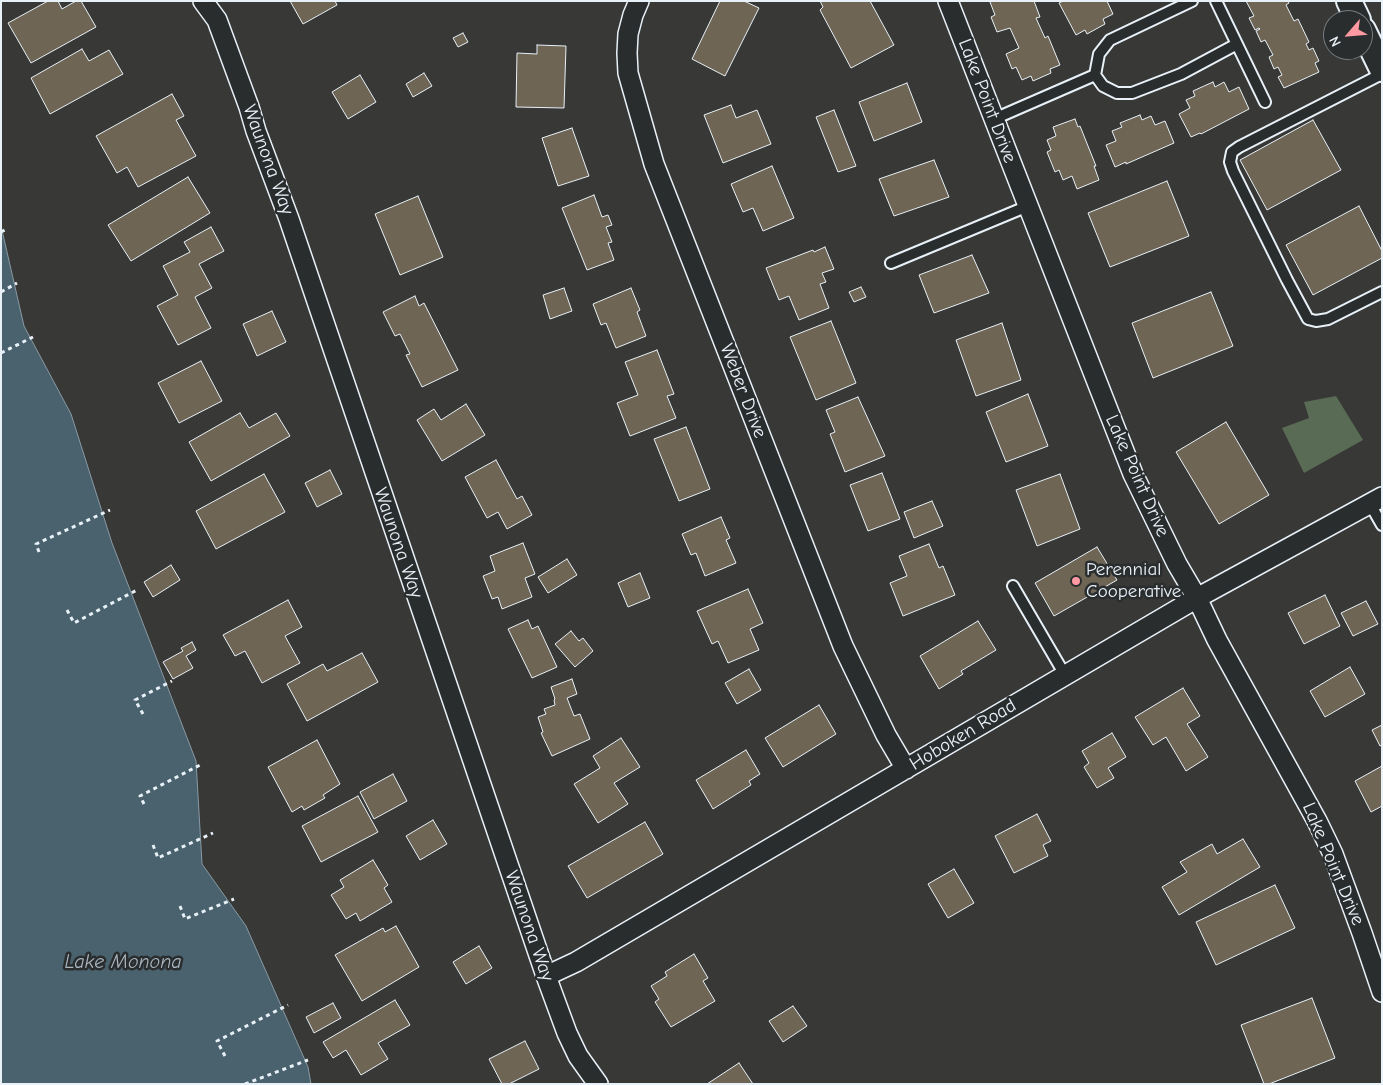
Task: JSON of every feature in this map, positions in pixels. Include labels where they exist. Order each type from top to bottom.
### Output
[{"type":"street","name":"Waunona Way","points":[[203,1],[217,20],[289,218],[546,976],[574,1048],[598,1084]]},
{"type":"street","name":"Weber Drive","points":[[639,1],[628,34],[628,72],[654,164],[843,646],[886,735],[906,769]]},
{"type":"street","name":"Lake Point Drive","points":[[948,1],[1132,474],[1217,640],[1317,821],[1333,854],[1382,992]]},
{"type":"street","points":[[1373,51],[1382,69]]},
{"type":"street","name":"Hoboken Road","points":[[546,976],[576,962],[1197,598],[1376,500]]},
{"type":"lane","points":[[1192,1],[1110,40],[1099,54],[1095,75],[1103,86],[1116,93],[1132,93],[1181,74],[1237,44]]},
{"type":"lane","points":[[1216,1],[1265,102]]},
{"type":"lane","points":[[1382,74],[1239,147],[1232,152],[1230,162],[1274,255],[1308,319],[1316,321],[1328,319],[1382,292]]},
{"type":"lane","points":[[994,119],[1095,75]]},
{"type":"lane","points":[[892,263],[1028,206]]},
{"type":"lane","points":[[1376,500],[1382,525]]},
{"type":"lane","points":[[1013,586],[1065,675]]},
{"type":"path","points":[[1,232],[7,229]]},
{"type":"path","points":[[1,292],[16,284]]},
{"type":"path","points":[[1,352],[33,336]]},
{"type":"path","points":[[39,552],[36,544],[110,510]]},
{"type":"path","points":[[67,610],[74,623],[137,590]]},
{"type":"path","points":[[143,714],[135,700],[172,681]]},
{"type":"path","points":[[144,804],[140,796],[202,764]]},
{"type":"path","points":[[153,845],[158,858],[213,832]]},
{"type":"path","points":[[180,906],[185,919],[234,899]]},
{"type":"path","points":[[225,1056],[217,1041],[288,1005]]},
{"type":"path","points":[[245,1084],[308,1060]]},
{"type":"green space","points":[[1336,396],[1363,440],[1304,473],[1282,428],[1309,418],[1304,402]]},
{"type":"water","name":"Lake Monona","points":[[1,226],[24,326],[71,414],[112,543],[196,761],[202,864],[246,926],[308,1067],[311,1084],[1,1084]]},
{"type":"building","points":[[48,1],[58,1],[62,9],[76,1],[81,1],[96,27],[31,63],[8,23]]},
{"type":"building","points":[[290,1],[335,1],[337,5],[303,24]]},
{"type":"building","points":[[720,1],[744,1],[759,8],[725,76],[692,59]]},
{"type":"building","points":[[820,1],[870,1],[894,45],[851,68],[820,10],[823,7]]},
{"type":"building","points":[[1034,1],[1040,17],[1036,18],[1045,38],[1048,36],[1060,65],[1050,69],[1051,73],[1033,81],[1031,76],[1022,80],[1016,67],[1012,69],[1006,54],[1019,48],[1010,28],[997,32],[991,17],[995,15],[990,2]]},
{"type":"building","points":[[1063,1],[1107,1],[1113,14],[1103,19],[1105,24],[1087,34],[1085,30],[1076,35],[1059,3]]},
{"type":"building","points":[[1246,1],[1288,1],[1289,3],[1286,5],[1294,21],[1298,19],[1309,42],[1306,44],[1309,50],[1313,48],[1319,61],[1315,63],[1319,72],[1284,88],[1278,77],[1282,75],[1278,67],[1274,69],[1269,57],[1273,55],[1265,40],[1261,42],[1256,31],[1260,29],[1255,30],[1249,18],[1254,16]]},
{"type":"building","points":[[463,33],[468,42],[458,47],[453,38]]},
{"type":"building","points":[[537,45],[566,46],[564,108],[516,107],[517,53],[537,54]]},
{"type":"building","points":[[82,49],[89,61],[109,50],[123,74],[50,114],[31,78]]},
{"type":"building","points":[[424,73],[432,86],[413,97],[406,84]]},
{"type":"building","points":[[360,75],[376,102],[348,119],[332,92]]},
{"type":"building","points":[[1213,82],[1215,87],[1224,82],[1229,92],[1239,87],[1249,109],[1201,134],[1191,137],[1179,114],[1190,108],[1186,100],[1195,96],[1193,91]]},
{"type":"building","points":[[907,83],[922,122],[874,141],[859,102]]},
{"type":"building","points":[[172,94],[184,116],[176,120],[196,156],[138,187],[127,167],[117,173],[96,136]]},
{"type":"building","points":[[731,105],[736,118],[757,110],[771,144],[723,163],[704,115]]},
{"type":"building","points":[[834,110],[856,166],[838,172],[816,117]]},
{"type":"building","points":[[1140,115],[1142,120],[1151,116],[1155,125],[1165,121],[1174,143],[1115,167],[1106,145],[1116,141],[1112,131],[1122,127],[1120,123]]},
{"type":"building","points":[[1075,119],[1078,127],[1080,126],[1096,166],[1094,166],[1099,180],[1077,189],[1072,176],[1063,180],[1059,170],[1055,172],[1047,152],[1051,150],[1047,140],[1056,136],[1053,127]]},
{"type":"building","points":[[1313,120],[1341,170],[1267,210],[1240,160]]},
{"type":"building","points":[[572,128],[589,176],[558,186],[542,138]]},
{"type":"building","points":[[934,160],[949,197],[894,216],[879,179]]},
{"type":"building","points":[[772,166],[794,218],[763,231],[753,208],[743,212],[731,184]]},
{"type":"building","points":[[188,177],[210,213],[131,261],[108,225]]},
{"type":"building","points":[[1167,181],[1189,236],[1110,267],[1088,213]]},
{"type":"building","points":[[594,195],[602,217],[608,215],[612,225],[606,227],[612,242],[608,243],[614,260],[587,270],[562,208]]},
{"type":"building","points":[[418,196],[443,257],[400,275],[375,214]]},
{"type":"building","points":[[1359,206],[1382,251],[1382,258],[1313,295],[1286,245]]},
{"type":"building","points":[[211,227],[224,251],[199,264],[212,288],[195,297],[211,328],[178,345],[157,306],[178,295],[163,266],[190,252],[184,242]]},
{"type":"building","points":[[825,247],[834,269],[822,273],[826,282],[820,284],[829,308],[799,320],[789,296],[779,300],[766,268]]},
{"type":"building","points":[[972,255],[989,293],[934,313],[919,275]]},
{"type":"building","points":[[861,287],[866,297],[854,302],[849,292]]},
{"type":"building","points":[[564,288],[572,311],[550,319],[543,295]]},
{"type":"building","points":[[631,288],[640,310],[637,312],[646,336],[616,348],[606,323],[601,325],[593,304]]},
{"type":"building","points":[[1211,292],[1233,346],[1153,378],[1132,323]]},
{"type":"building","points":[[415,296],[419,306],[424,303],[458,370],[422,387],[406,355],[410,354],[400,334],[395,336],[383,312]]},
{"type":"building","points":[[272,311],[286,342],[257,356],[243,324]]},
{"type":"building","points":[[831,321],[856,383],[816,400],[790,337]]},
{"type":"building","points":[[1002,323],[1021,380],[976,396],[956,340]]},
{"type":"building","points":[[657,350],[674,394],[667,396],[676,418],[630,436],[617,403],[638,395],[625,362]]},
{"type":"building","points":[[201,361],[222,401],[179,423],[158,383]]},
{"type":"building","points":[[1028,394],[1048,446],[1006,462],[986,412]]},
{"type":"building","points":[[858,397],[885,456],[845,472],[830,434],[835,432],[826,410]]},
{"type":"building","points":[[466,404],[485,435],[442,461],[417,420],[434,409],[441,420]]},
{"type":"building","points":[[240,413],[249,428],[276,413],[290,436],[211,481],[189,442]]},
{"type":"building","points":[[1226,422],[1269,495],[1219,524],[1176,452]]},
{"type":"building","points":[[686,427],[710,489],[679,501],[654,439]]},
{"type":"building","points":[[496,460],[517,499],[522,496],[532,515],[507,529],[498,512],[487,518],[465,477]]},
{"type":"building","points":[[330,470],[342,494],[317,507],[305,483]]},
{"type":"building","points":[[882,473],[900,519],[868,531],[850,485]]},
{"type":"building","points":[[264,474],[285,512],[216,549],[196,511]]},
{"type":"building","points":[[1060,474],[1080,529],[1037,546],[1016,490]]},
{"type":"building","points":[[932,501],[943,526],[914,538],[904,512]]},
{"type":"building","points":[[721,517],[730,538],[726,540],[736,563],[705,576],[696,553],[691,555],[682,534]]},
{"type":"building","points":[[523,543],[535,574],[525,578],[532,597],[502,609],[498,597],[492,599],[483,576],[495,571],[490,556]]},
{"type":"building","points":[[929,544],[939,568],[943,566],[955,595],[903,616],[890,583],[907,576],[899,556]]},
{"type":"building","name":"Perennial Cooperative","points":[[1097,547],[1117,580],[1054,616],[1035,583]]},
{"type":"building","points":[[567,559],[577,575],[548,593],[538,577]]},
{"type":"building","points":[[171,565],[180,580],[153,597],[144,582]]},
{"type":"building","points":[[640,573],[650,598],[628,607],[618,583]]},
{"type":"building","points":[[748,589],[763,623],[750,629],[759,650],[728,663],[718,641],[712,644],[697,611]]},
{"type":"building","points":[[1325,595],[1340,626],[1304,644],[1288,613]]},
{"type":"building","points":[[288,600],[302,627],[285,636],[300,663],[262,683],[245,651],[235,656],[223,635]]},
{"type":"building","points":[[1366,601],[1378,624],[1353,636],[1341,613]]},
{"type":"building","points":[[528,620],[532,629],[538,626],[557,667],[532,678],[508,629]]},
{"type":"building","points":[[978,621],[996,650],[961,671],[963,674],[939,689],[920,656]]},
{"type":"building","points":[[571,631],[579,641],[583,638],[593,651],[575,667],[555,644]]},
{"type":"building","points":[[192,642],[196,650],[186,656],[193,668],[173,679],[163,662],[183,651],[181,648]]},
{"type":"building","points":[[362,653],[378,682],[307,721],[287,684],[323,664],[327,671]]},
{"type":"building","points":[[1350,667],[1365,694],[1325,717],[1310,691]]},
{"type":"building","points":[[749,669],[761,690],[737,704],[725,683]]},
{"type":"building","points":[[572,679],[577,694],[567,698],[574,716],[580,714],[590,739],[552,756],[541,733],[543,732],[538,717],[546,714],[544,709],[555,705],[551,687]]},
{"type":"building","points":[[1183,688],[1200,716],[1187,724],[1208,757],[1186,771],[1166,737],[1153,745],[1135,717]]},
{"type":"building","points":[[819,705],[836,734],[783,767],[765,738]]},
{"type":"building","points":[[1382,725],[1382,745],[1380,746],[1372,730]]},
{"type":"building","points":[[1112,733],[1126,757],[1108,768],[1114,778],[1097,788],[1084,767],[1089,763],[1082,751]]},
{"type":"building","points":[[621,738],[640,767],[614,783],[628,804],[598,823],[574,784],[600,768],[593,756]]},
{"type":"building","points":[[317,740],[340,784],[323,795],[325,798],[304,810],[302,806],[292,812],[268,767]]},
{"type":"building","points":[[746,750],[760,774],[749,781],[751,785],[713,809],[696,780]]},
{"type":"building","points":[[1382,766],[1382,806],[1371,812],[1355,781]]},
{"type":"building","points":[[393,774],[407,801],[374,819],[360,792]]},
{"type":"building","points":[[358,796],[378,832],[321,862],[302,826]]},
{"type":"building","points":[[1037,814],[1051,841],[1043,845],[1048,856],[1014,873],[995,836]]},
{"type":"building","points":[[433,820],[447,844],[420,860],[406,836]]},
{"type":"building","points":[[645,822],[663,854],[587,898],[568,866]]},
{"type":"building","points":[[1243,839],[1260,867],[1179,915],[1162,887],[1187,872],[1180,862],[1212,844],[1217,854]]},
{"type":"building","points":[[373,860],[388,885],[384,888],[392,902],[360,921],[356,913],[346,919],[331,895],[344,887],[340,880]]},
{"type":"building","points":[[954,869],[974,903],[948,918],[928,884]]},
{"type":"building","points":[[1275,885],[1295,928],[1216,965],[1196,922]]},
{"type":"building","points":[[396,926],[419,967],[362,1001],[335,955],[383,928],[385,932]]},
{"type":"building","points":[[479,946],[492,968],[466,984],[453,962]]},
{"type":"building","points":[[694,954],[708,978],[703,981],[715,1001],[671,1027],[655,1002],[659,999],[651,986],[667,976],[665,972]]},
{"type":"building","points":[[1312,998],[1335,1058],[1269,1084],[1264,1084],[1241,1025]]},
{"type":"building","points":[[395,1000],[410,1025],[378,1043],[388,1059],[361,1075],[346,1050],[333,1058],[323,1042]]},
{"type":"building","points":[[333,1003],[341,1018],[314,1033],[306,1017]]},
{"type":"building","points":[[793,1006],[807,1026],[783,1042],[769,1021]]},
{"type":"building","points":[[525,1041],[539,1069],[509,1084],[502,1084],[489,1059]]},
{"type":"building","points":[[739,1063],[753,1084],[707,1084]]},
{"type":"place","name":"Perennial Cooperative","points":[[1076,581]]}]
